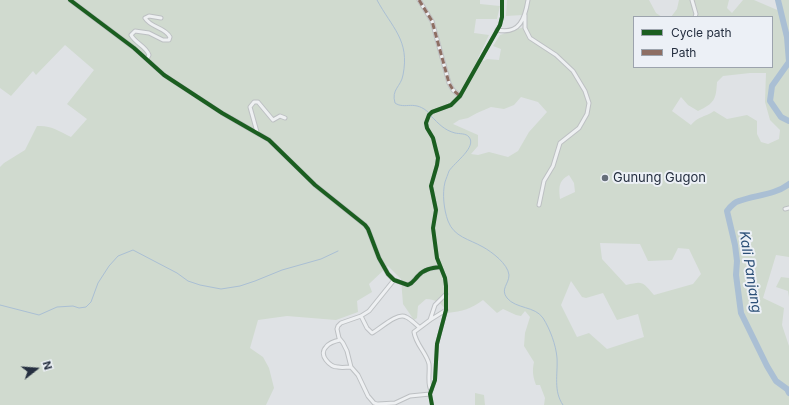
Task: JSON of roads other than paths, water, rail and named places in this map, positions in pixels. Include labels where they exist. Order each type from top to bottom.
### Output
[{"type":"street","points":[[70,0],[134,48],[164,75],[202,101],[266,137],[315,185],[365,225],[370,231],[384,268],[394,280],[408,285],[414,282],[420,274],[425,271],[440,267]]},
{"type":"street","points":[[419,0],[432,21],[449,83],[453,90],[460,96]]},
{"type":"street","points":[[430,392],[435,380],[438,338],[446,310],[446,294],[445,278],[436,258],[433,236],[433,224],[436,210],[432,186],[438,160],[433,138],[426,126],[426,121],[430,114],[451,105],[460,96],[497,30],[502,17],[502,0]]},
{"type":"street","points":[[528,0],[525,15],[525,28],[530,38],[535,43],[556,55],[569,67],[580,82],[589,103],[587,114],[579,128],[560,143],[553,166],[544,181],[539,205]]},
{"type":"street","points":[[692,0],[695,16]]},
{"type":"street","points":[[497,30],[507,30],[518,26],[522,22],[525,15]]},
{"type":"street","points":[[147,59],[149,55],[148,51],[136,42],[131,35],[135,31],[149,33],[163,40],[169,40],[170,37],[168,33],[149,24],[145,19],[149,16],[161,18]]},
{"type":"street","points":[[256,132],[250,107],[254,102],[258,102],[273,120],[280,116],[284,118]]},
{"type":"street","points":[[785,209],[789,208]]},
{"type":"street","points":[[394,280],[371,309],[361,316],[341,323],[338,326],[337,332],[344,345],[350,367],[358,375],[368,396],[374,403],[379,405],[395,403],[410,396],[430,392]]},
{"type":"street","points":[[430,320],[434,304],[446,294]]},
{"type":"street","points":[[432,405],[429,386],[430,371],[428,362],[416,341],[414,331],[446,310]]},
{"type":"street","points":[[361,316],[367,328],[372,333],[400,316],[406,316],[419,327]]},
{"type":"street","points":[[340,340],[326,347],[324,350],[324,356],[328,363],[336,367],[350,367]]},
{"type":"waterway","points":[[377,0],[398,35],[404,52],[405,63],[403,75],[394,94],[395,103],[403,106],[419,107],[429,113]]},
{"type":"waterway","name":"Kali Panjang","points":[[778,0],[787,37],[789,62],[772,86],[770,101],[781,117],[789,121]]},
{"type":"waterway","points":[[431,116],[439,124],[451,132],[466,135],[471,141],[468,150],[449,171],[445,182],[444,202],[448,221],[454,231],[462,237],[487,249],[503,263],[509,275],[504,292],[507,298],[515,304],[535,311],[543,318],[554,343],[557,358],[557,388],[563,405]]},
{"type":"waterway","name":"Kali Panjang","points":[[789,184],[771,193],[737,202],[727,211],[735,245],[737,261],[736,275],[741,313],[767,366],[776,381],[787,389],[789,393]]},
{"type":"waterway","points":[[0,305],[39,315],[57,307],[86,307],[91,302],[98,283],[109,266],[118,256],[133,250],[177,273],[188,281],[221,289],[240,286],[282,270],[321,259],[338,251]]},
{"type":"place","name":"Gunung Gugon","points":[[605,178]]}]
